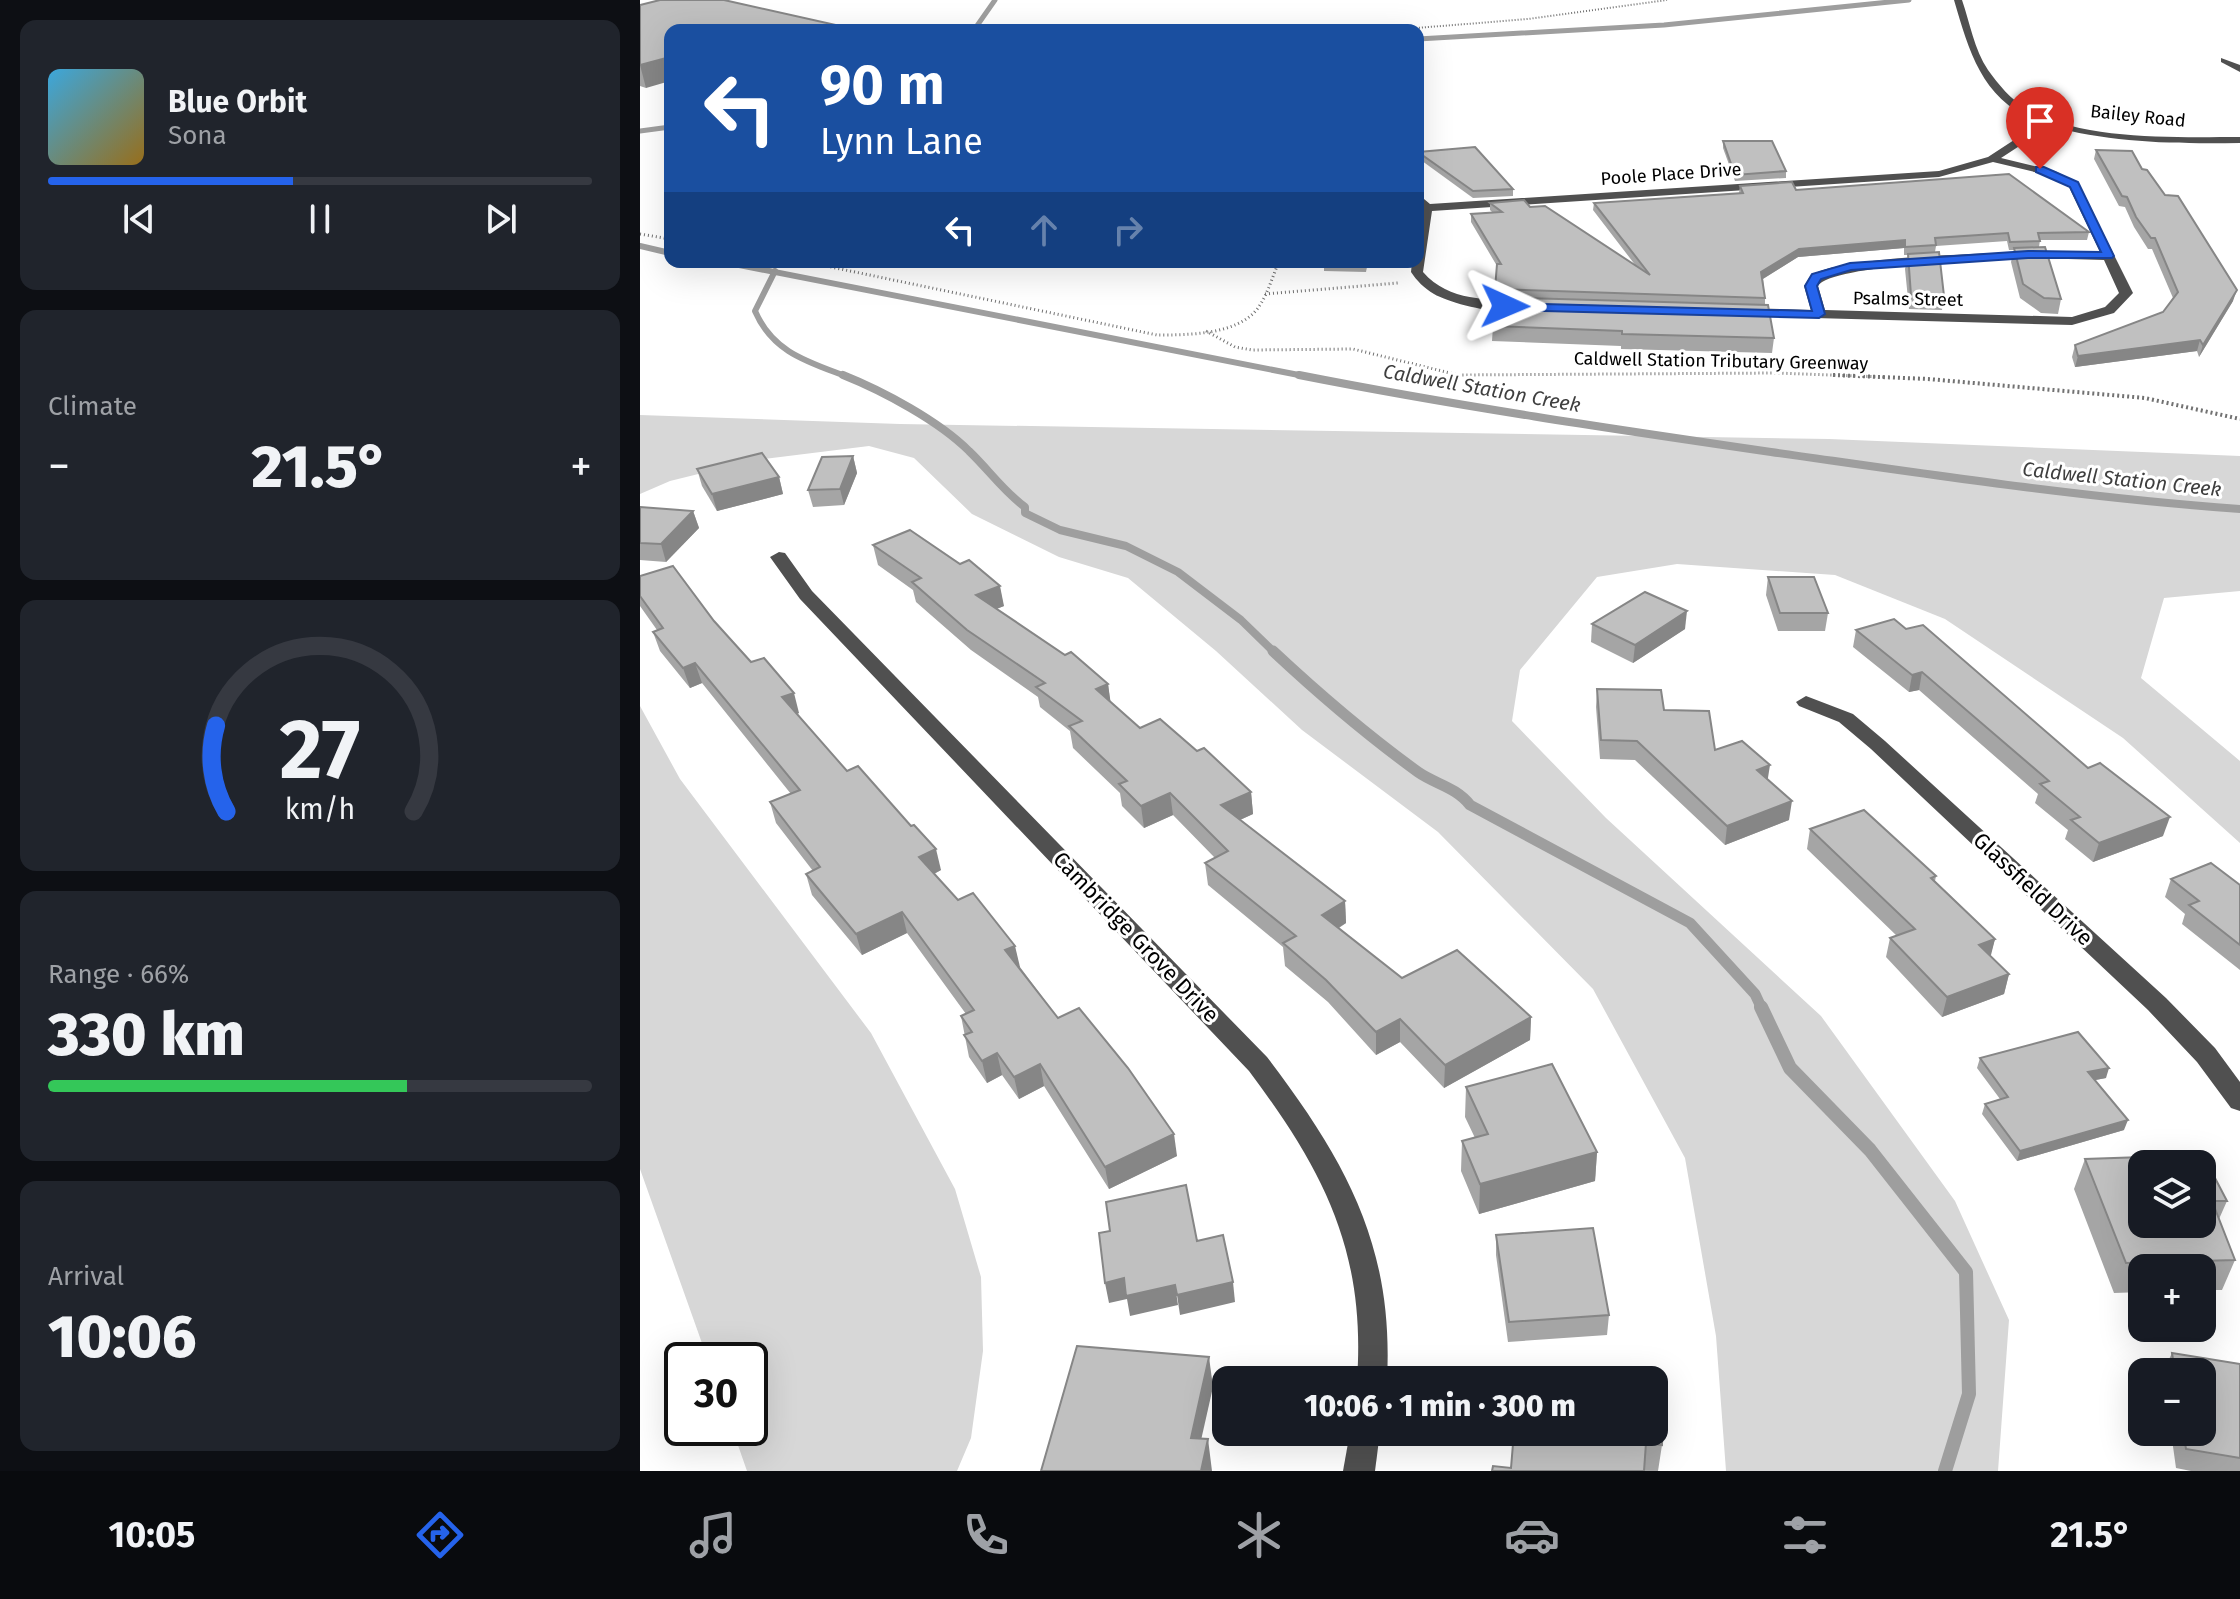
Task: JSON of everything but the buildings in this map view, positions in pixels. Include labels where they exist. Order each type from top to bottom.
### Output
[{"type":"street","name":"Bailey Road","points":[[1958,0],[1984,72],[2022,111],[2048,122],[2139,136],[2240,140]]},
{"type":"street","points":[[2240,59],[2224,60],[2240,69]]},
{"type":"street","name":"Poole Place Drive","points":[[1424,203],[1939,174],[1992,159],[2048,122]]},
{"type":"street","name":"Psalms Street","points":[[1725,312],[2072,321],[2119,306],[2126,293],[2074,185],[2051,173],[1992,159]]},
{"type":"street","points":[[1819,314],[1811,286],[1817,277],[1850,267],[2028,254],[2108,256]]},
{"type":"street","points":[[1417,268],[1423,281],[1447,296],[1473,302],[1536,307]]},
{"type":"street","name":"Cambridge Grove Drive","points":[[779,557],[806,595],[1258,1064],[1298,1115],[1319,1148],[1355,1224],[1367,1270],[1373,1317],[1372,1366]]},
{"type":"street","name":"Glassfield Drive","points":[[1806,702],[1846,718],[1878,745],[2157,1004],[2206,1055],[2240,1101]]},
{"type":"street","points":[[1359,1471],[1363,1446]]},
{"type":"path","points":[[1424,26],[1528,19],[1667,0]]},
{"type":"path","points":[[640,234],[664,238]]},
{"type":"path","points":[[835,268],[1146,335],[1167,336],[1206,331],[1251,316],[1276,268]]},
{"type":"path","points":[[1265,294],[1423,281]]},
{"type":"path","name":"Caldwell Station Tributary Greenway","points":[[1206,331],[1235,347],[1252,350],[1353,349],[1458,375],[1777,373],[1928,379],[2145,398],[2240,419]]},
{"type":"shaded area","points":[[640,415],[900,424],[1829,439],[2240,456],[2240,591],[2164,598],[2141,678],[2240,761],[2240,843],[2123,738],[1945,619],[1835,575],[1677,564],[1597,577],[1520,670],[1512,721],[1606,818],[1821,1016],[1955,1201],[2009,1320],[1998,1471],[1726,1471],[1716,1336],[1685,1158],[1593,989],[1438,832],[1302,730],[1216,651],[1128,578],[1059,557],[972,514],[914,458],[869,446],[755,460],[670,481],[640,494]]},
{"type":"shaded area","points":[[640,706],[680,779],[871,1033],[955,1189],[981,1277],[983,1351],[971,1438],[957,1471],[747,1471],[738,1446],[768,1446],[768,1342],[702,1342],[640,1169]]},
{"type":"waterway","points":[[978,24],[995,0]]},
{"type":"waterway","points":[[1424,39],[1664,25],[1909,0]]},
{"type":"waterway","points":[[640,131],[664,128]]},
{"type":"waterway","name":"Caldwell Station Creek","points":[[640,246],[664,252]]},
{"type":"waterway","name":"Caldwell Station Creek","points":[[755,268],[775,272]]},
{"type":"waterway","name":"Caldwell Station Creek","points":[[775,272],[1309,377]]},
{"type":"waterway","points":[[775,272],[755,311],[763,325],[772,337],[794,354],[844,375]]},
{"type":"waterway","points":[[844,375],[848,377]]},
{"type":"waterway","points":[[844,375],[893,398],[957,440],[1025,507],[1025,513],[1060,530],[1126,546],[1178,572],[1241,620],[1275,653]]},
{"type":"waterway","name":"Caldwell Station Creek","points":[[1299,375],[1476,407],[1771,452],[2064,492],[2240,509]]},
{"type":"waterway","points":[[1273,651],[1344,714],[1418,772],[1452,790],[1470,805],[1690,923],[1755,994],[1762,1009]]},
{"type":"waterway","points":[[1761,1007],[1790,1068],[1870,1150],[1966,1272],[1969,1394],[1945,1471]]},
{"type":"route","points":[[1505,306],[1819,314],[1811,286],[1817,277],[1850,267],[2028,254],[2108,256],[2074,185],[2063,177],[2040,169]]}]
